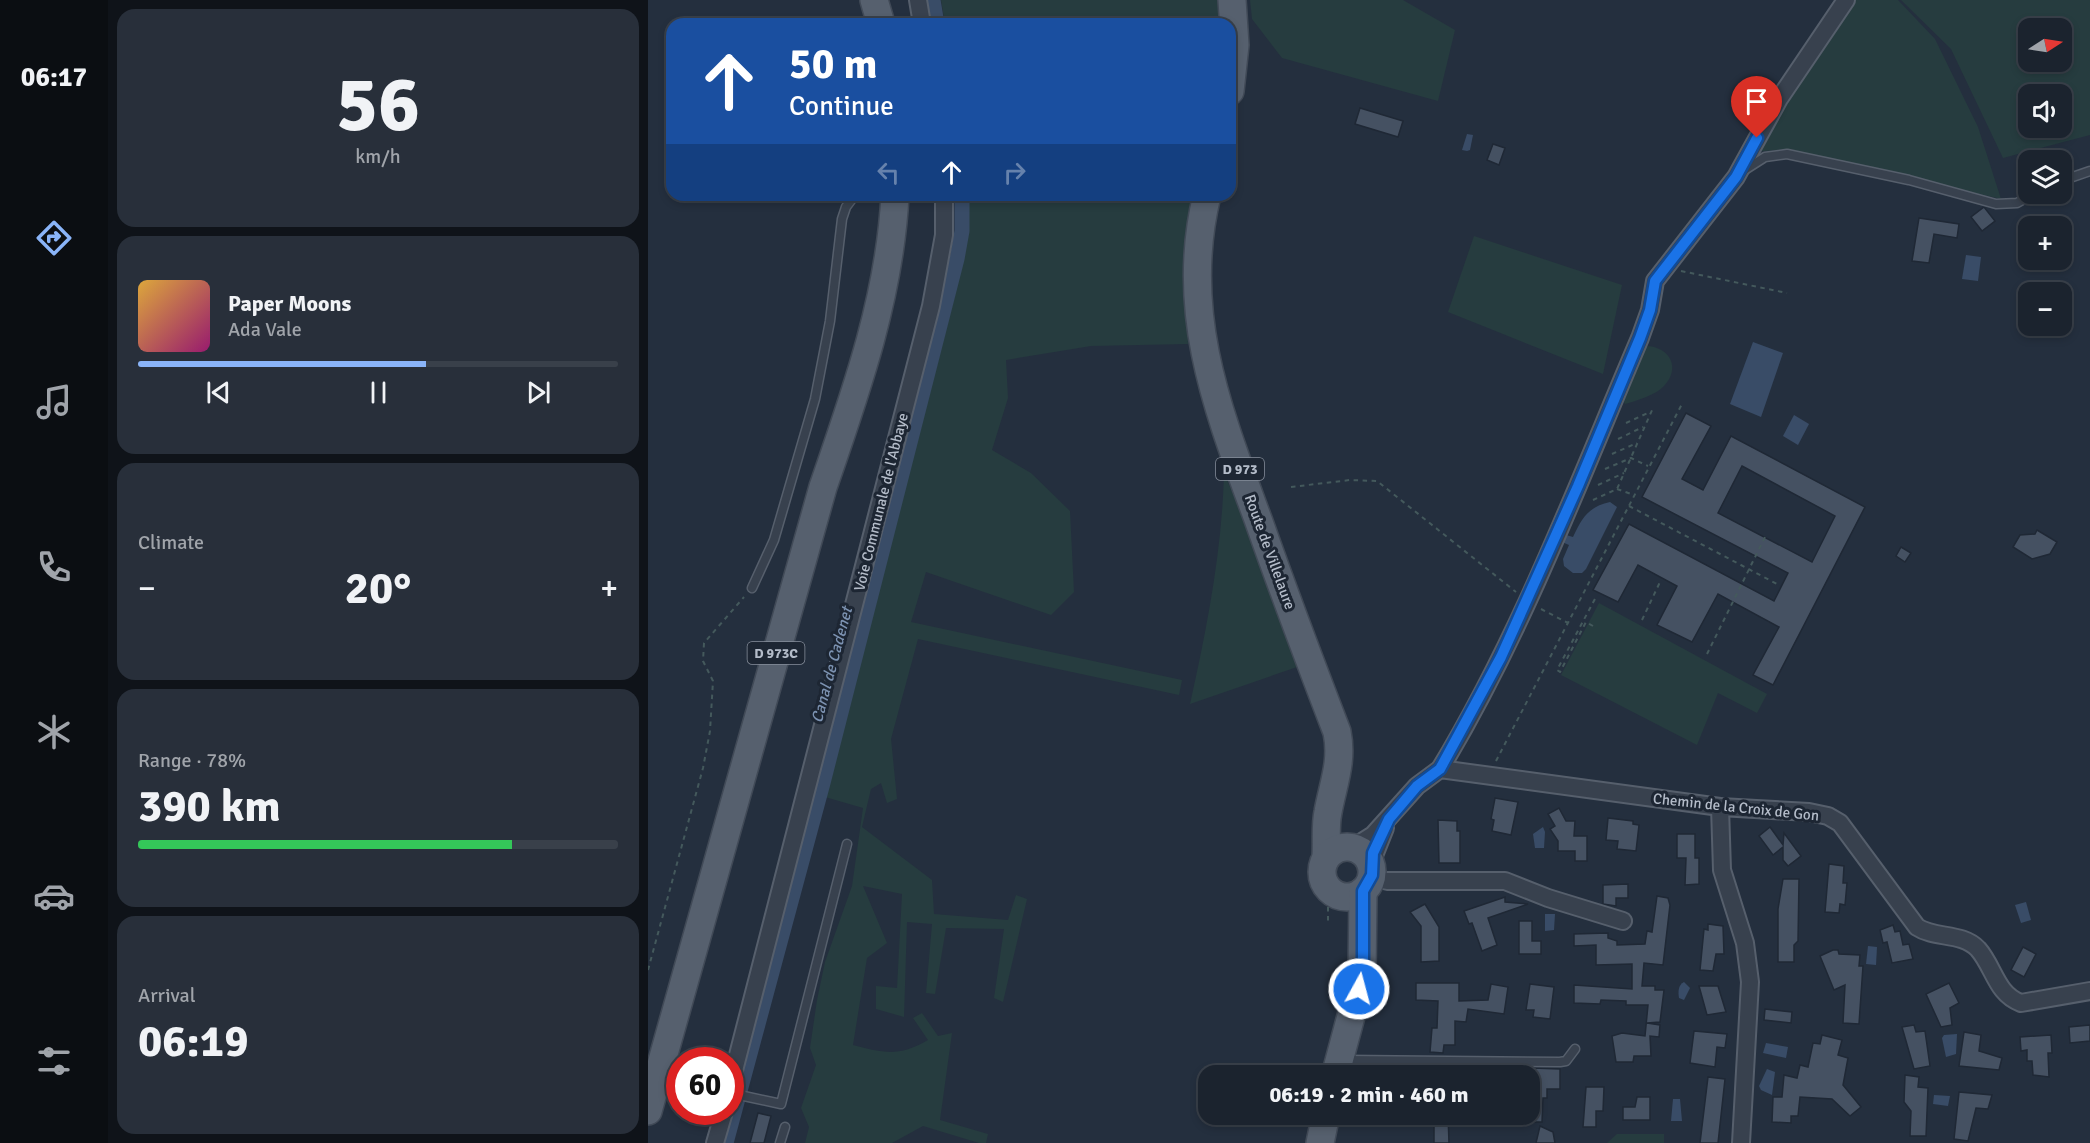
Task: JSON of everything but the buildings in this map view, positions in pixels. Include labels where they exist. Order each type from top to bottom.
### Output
[{"type":"main road","points":[[874,0],[878,18]]},
{"type":"main road","points":[[1232,0],[1233,18]]},
{"type":"main road","name":"D 973C","points":[[648,1111],[823,487],[854,398],[875,324],[889,256],[894,201]]},
{"type":"main road","name":"Route de Villelaure","points":[[1206,201],[1199,236],[1196,278],[1205,361],[1227,435],[1337,732],[1340,759],[1327,820],[1326,856]]},
{"type":"main road","points":[[1331,801],[1338,824],[1366,869],[1362,975],[1338,1060]]},
{"type":"main road","points":[[1338,1060],[1350,994],[1351,947],[1346,921],[1321,872],[1326,856],[1338,848],[1366,869]]},
{"type":"main road","points":[[1331,891],[1349,897],[1366,869]]},
{"type":"main road","points":[[1320,1143],[1324,1125]]},
{"type":"street","points":[[918,0],[921,18]]},
{"type":"street","points":[[1623,921],[1548,898],[1505,881],[1366,869],[1389,819],[1417,786],[1440,769],[1487,685],[1527,602],[1640,338],[1650,310],[1655,281],[1736,177],[1779,99],[1846,0]]},
{"type":"street","name":"Voie Communale de l'Abbaye","points":[[740,1047],[931,306],[944,235],[944,201]]},
{"type":"street","name":"Chemin de la Croix de Gon","points":[[1440,769],[1720,807],[1809,812],[1828,816],[1840,823],[1917,927],[1925,933],[1966,940],[1978,949],[2010,999],[2021,1003],[2090,992]]},
{"type":"street","points":[[1720,807],[1722,870],[1745,944],[1750,982],[1741,1143]]},
{"type":"street","points":[[715,1143],[720,1125]]},
{"type":"lane","points":[[1736,177],[1765,157],[1787,154],[1909,180],[1996,204],[2018,202]]},
{"type":"lane","points":[[2072,177],[2090,171]]},
{"type":"lane","points":[[752,588],[774,540],[815,399],[830,321],[842,219],[850,201]]},
{"type":"lane","points":[[744,1096],[781,1104],[847,844]]},
{"type":"lane","points":[[1338,1060],[1560,1062],[1566,1061],[1575,1049]]},
{"type":"lane","points":[[1338,1060],[1391,1065]]},
{"type":"lane","points":[[780,1143],[785,1127]]},
{"type":"path","points":[[1661,273],[1676,270],[1787,293]]},
{"type":"path","points":[[1494,764],[1682,404]]},
{"type":"path","points":[[1593,500],[1617,489],[1653,410],[1626,423]]},
{"type":"path","points":[[1618,438],[1645,426]]},
{"type":"path","points":[[1612,454],[1638,443]]},
{"type":"path","points":[[1605,469],[1631,458],[1649,467]]},
{"type":"path","points":[[1598,485],[1624,473]]},
{"type":"path","points":[[1291,487],[1350,480],[1377,481],[1527,602]]},
{"type":"path","points":[[1617,489],[1635,495]]},
{"type":"path","points":[[1629,506],[1777,584]]},
{"type":"path","points":[[1707,654],[1767,533]]},
{"type":"path","points":[[1642,620],[1660,582]]},
{"type":"path","points":[[648,969],[703,768],[710,731],[713,681],[703,662],[704,643],[752,588]]},
{"type":"path","points":[[1593,626],[1586,622],[1560,672],[1557,670],[1596,597]]},
{"type":"path","points":[[1330,922],[1331,891]]},
{"type":"green space","points":[[941,0],[1221,0],[1222,18],[944,18]]},
{"type":"green space","points":[[1250,0],[1403,0],[1455,30],[1438,101],[1282,58],[1252,19]]},
{"type":"green space","points":[[1852,0],[1898,0],[1935,39],[1978,127],[2001,199],[1788,149],[1754,152]]},
{"type":"green space","points":[[1901,0],[2090,0],[2090,135],[2033,150],[2018,150],[2018,154],[2003,158],[1951,49]]},
{"type":"green space","points":[[968,201],[1197,201],[1185,252],[1188,344],[1091,346],[1006,360],[1008,398],[992,450],[1031,473],[1070,511],[1074,592],[1051,615],[926,572],[911,622],[1182,680],[1179,695],[918,639],[891,739],[897,799],[887,803],[881,783],[871,789],[862,827],[932,880],[934,914],[1008,920],[1016,895],[1027,899],[1003,1002],[994,998],[1004,929],[946,928],[935,994],[926,993],[932,924],[907,922],[904,1017],[876,1009],[876,986],[897,988],[902,894],[863,886],[887,943],[867,958],[853,1045],[891,1052],[918,1045],[928,1040],[913,1018],[922,1013],[938,1036],[952,1033],[940,1120],[988,1134],[986,1143],[979,1143],[923,1126],[892,1143],[805,1143],[809,1127],[801,1108],[816,1065],[810,1048],[817,1000],[825,962],[852,886],[863,808],[825,797],[955,295],[966,238]]},
{"type":"green space","points":[[1474,236],[1622,285],[1603,374],[1448,312]]},
{"type":"green space","points":[[1648,346],[1667,355],[1671,360],[1672,372],[1664,386],[1656,392],[1625,404],[1622,398],[1642,351]]},
{"type":"green space","points":[[1224,473],[1254,543],[1300,666],[1190,704],[1213,589]]},
{"type":"green space","points":[[1599,603],[1767,694],[1757,713],[1718,693],[1697,745],[1561,675]]},
{"type":"green space","points":[[1617,1134],[1664,1134],[1664,1143],[1607,1143]]},
{"type":"water","points":[[1467,134],[1473,135],[1470,150],[1467,151],[1462,150]]},
{"type":"water","points":[[1966,255],[1981,257],[1978,281],[1962,279]]},
{"type":"water","points":[[1753,342],[1783,353],[1761,417],[1730,404]]},
{"type":"water","points":[[1794,415],[1809,424],[1798,445],[1783,436]]},
{"type":"water","points":[[1610,502],[1617,507],[1586,569],[1582,573],[1573,573],[1564,566],[1563,559],[1569,545],[1562,542],[1566,535],[1573,537],[1591,510]]},
{"type":"water","points":[[1543,827],[1544,848],[1535,848],[1533,834]]},
{"type":"water","points":[[2026,902],[2031,920],[2021,923],[2015,905]]},
{"type":"water","points":[[1545,914],[1555,914],[1554,930],[1545,931]]},
{"type":"water","points":[[1868,946],[1877,947],[1876,965],[1866,964]]},
{"type":"water","points":[[1684,982],[1690,988],[1684,1000],[1679,998],[1679,993]]},
{"type":"water","points":[[1957,1034],[1956,1054],[1946,1057],[1942,1038],[1944,1035]]},
{"type":"water","points":[[1766,1043],[1788,1047],[1786,1058],[1763,1053]]},
{"type":"water","points":[[1767,1069],[1775,1072],[1772,1095],[1761,1090],[1759,1086]]},
{"type":"water","points":[[1934,1095],[1950,1096],[1948,1106],[1933,1104]]},
{"type":"water","points":[[1673,1099],[1680,1099],[1682,1121],[1671,1121]]},
{"type":"waterway","name":"Canal de Cadenet","points":[[933,0],[936,18]]},
{"type":"waterway","name":"Canal de Cadenet","points":[[726,1143],[823,783],[957,259],[962,231],[962,201]]},
{"type":"route","points":[[1359,989],[1363,962],[1361,920],[1363,891],[1370,882],[1373,853],[1379,839],[1389,819],[1417,786],[1440,769],[1467,724],[1527,602],[1578,486],[1640,338],[1650,310],[1655,281],[1736,177],[1757,138]]}]
